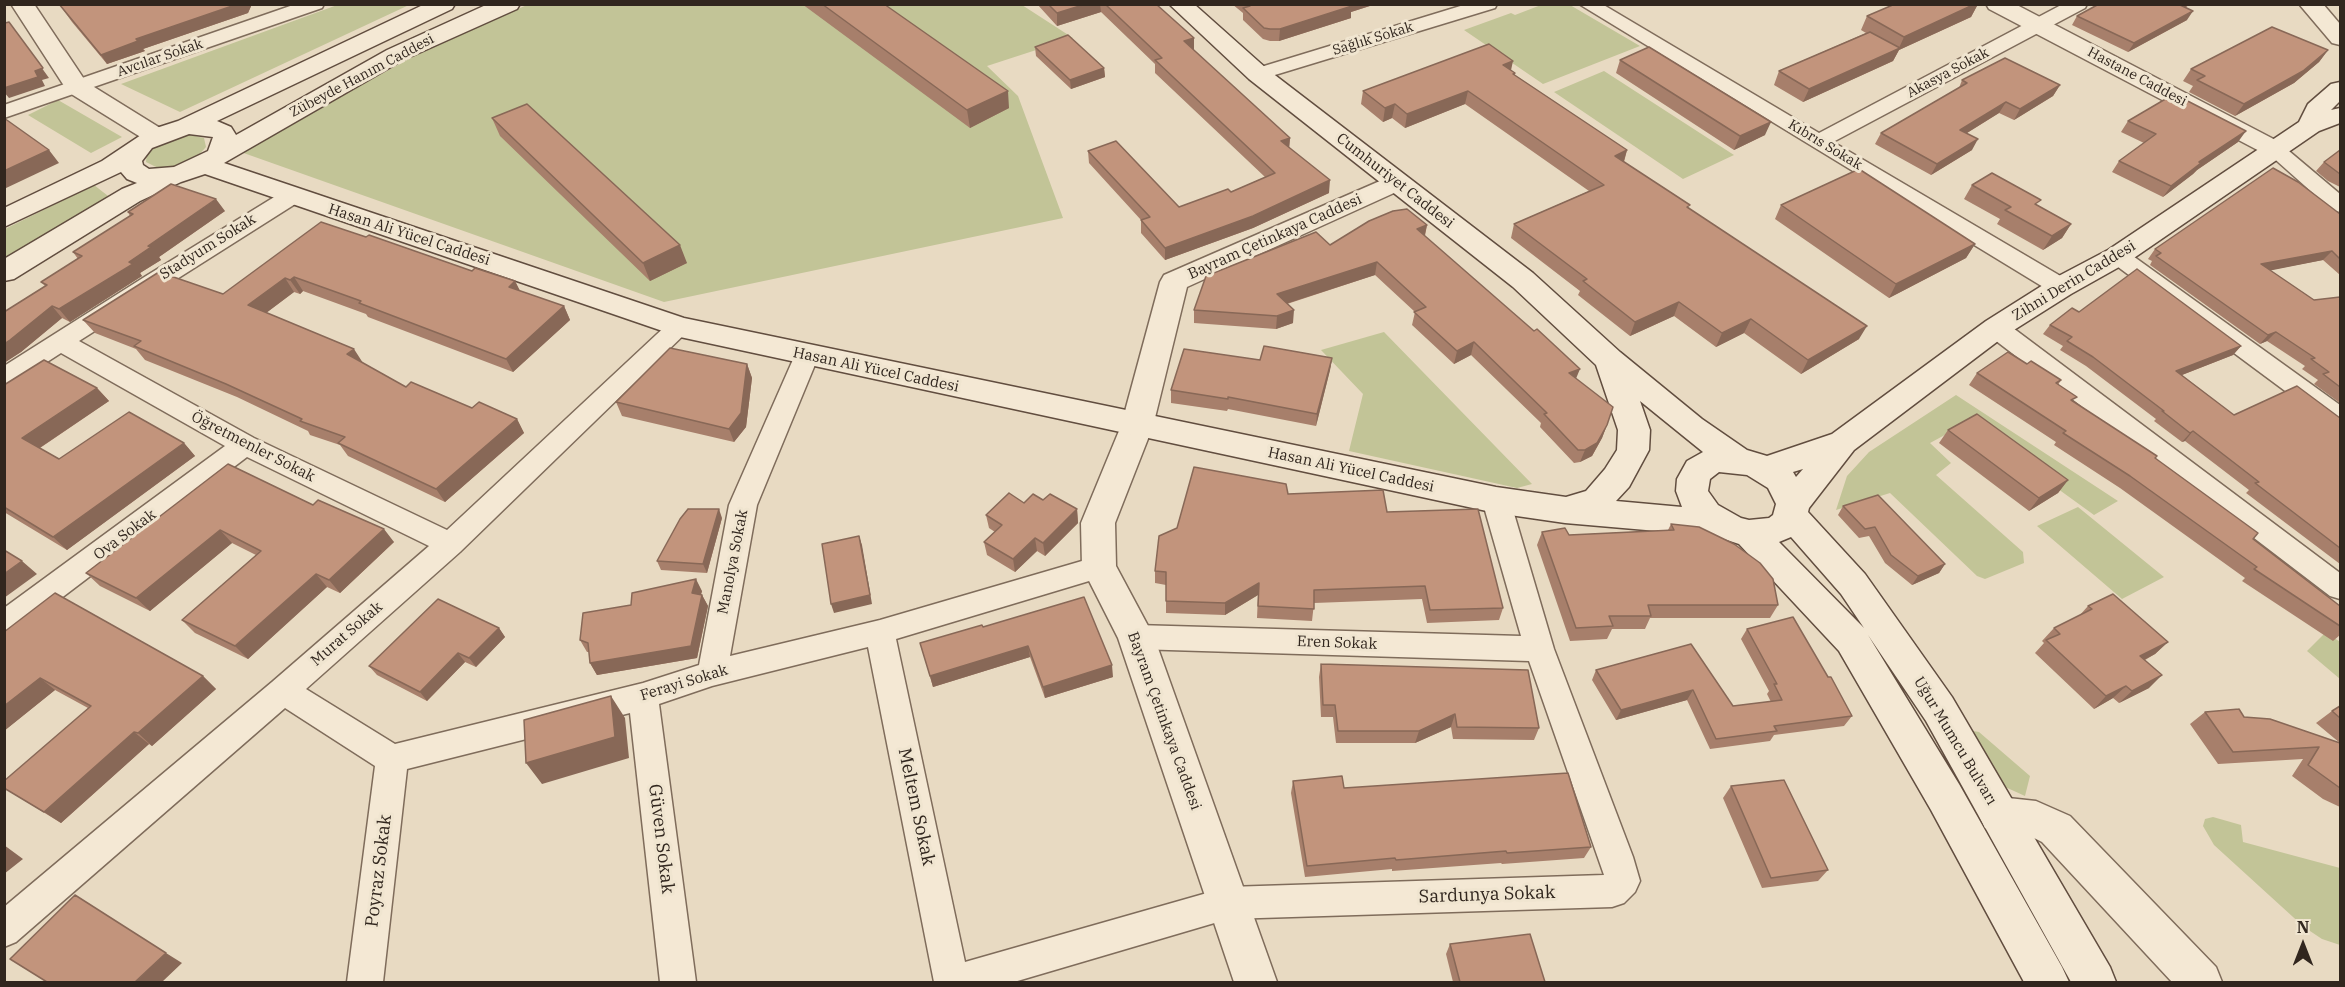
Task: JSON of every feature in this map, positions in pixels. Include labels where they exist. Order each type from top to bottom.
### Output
[{"type":"main road","points":[[22,4],[77,87],[156,136]]},
{"type":"main road","name":"Zübeyde Hanım Caddesi","points":[[134,152],[156,136],[187,126],[444,4]]},
{"type":"main road","name":"Zübeyde Hanım Caddesi","points":[[4,272],[131,195],[199,165],[395,55],[509,4]]},
{"type":"main road","name":"Cumhuriyet Caddesi","points":[[1180,4],[1252,69],[1523,280],[1609,359],[1691,427],[1751,464]]},
{"type":"main road","name":"Hastane Caddesi","points":[[1997,4],[2276,150]]},
{"type":"main road","points":[[2311,4],[2340,26]]},
{"type":"main road","points":[[2311,4],[2340,38]]},
{"type":"main road","points":[[2310,126],[2317,109],[2340,89]]},
{"type":"main road","points":[[2310,126],[2340,115]]},
{"type":"main road","points":[[134,152],[129,160],[130,167],[136,173],[146,177],[199,165],[224,146],[226,138],[222,132],[207,127],[187,126]]},
{"type":"main road","name":"Zihni Derin Caddesi","points":[[1843,442],[1996,328],[2118,256],[2310,126]]},
{"type":"main road","points":[[4,219],[111,167],[134,152]]},
{"type":"main road","name":"Hasan Ali Yücel Caddesi","points":[[199,165],[680,327],[1137,426],[1496,500],[1565,510],[1734,528]]},
{"type":"main road","name":"Bayram Çetinkaya Caddesi","points":[[1255,982],[1136,637],[1099,567],[1098,523],[1137,426],[1174,282],[1396,182]]},
{"type":"main road","points":[[1565,510],[1597,501],[1617,478],[1633,450],[1634,430],[1609,359]]},
{"type":"main road","points":[[1751,464],[1843,442]]},
{"type":"main road","points":[[1734,528],[1776,530],[1785,524],[1792,509],[1843,442]]},
{"type":"main road","points":[[1792,509],[1789,491],[1779,479],[1751,464],[1721,459],[1708,463],[1698,470],[1693,479],[1692,491],[1697,503],[1706,514],[1734,528],[1852,640],[1945,797],[2048,982]]},
{"type":"main road","name":"Uğur Mumcu Bulvarı","points":[[1792,509],[1853,584],[1939,709],[2095,982]]},
{"type":"main road","points":[[1999,814],[2036,819],[2056,829],[2201,982]]},
{"type":"street","name":"Avcılar Sokak","points":[[4,112],[315,4]]},
{"type":"street","name":"Sağlık Sokak","points":[[1252,69],[1445,8],[1488,4]]},
{"type":"street","name":"Kıbrıs Sokak","points":[[1588,4],[2061,288]]},
{"type":"street","name":"Akasya Sokak","points":[[1819,141],[2078,4]]},
{"type":"street","points":[[2276,150],[2340,205]]},
{"type":"street","name":"Stadyum Sokak","points":[[4,378],[154,281],[292,196]]},
{"type":"street","points":[[2118,256],[2340,418]]},
{"type":"street","name":"Murat Sokak","points":[[4,930],[283,691],[450,544],[680,327]]},
{"type":"street","points":[[1996,328],[2340,588]]},
{"type":"street","name":"Öğretmenler Sokak","points":[[61,342],[245,445],[450,544]]},
{"type":"street","name":"Manolya Sokak","points":[[712,673],[742,505],[807,355]]},
{"type":"street","name":"Ova Sokak","points":[[4,625],[245,445]]},
{"type":"street","name":"Sardunya Sokak","points":[[956,982],[1228,903],[1612,891],[1623,881],[1616,857],[1539,649],[1496,500]]},
{"type":"street","name":"Ferayi Sokak","points":[[392,759],[643,696],[712,673],[880,632],[1099,567]]},
{"type":"street","name":"Meltem Sokak","points":[[880,632],[952,982]]},
{"type":"street","name":"Eren Sokak","points":[[1136,637],[1539,649]]},
{"type":"street","points":[[283,691],[392,759]]},
{"type":"street","name":"Güven Sokak","points":[[643,696],[678,982]]},
{"type":"street","name":"Poyraz Sokak","points":[[365,982],[392,759]]},
{"type":"green space","points":[[340,4],[409,5],[180,112],[121,84]]},
{"type":"green space","points":[[527,5],[1022,5],[1073,38],[987,66],[1018,96],[1063,218],[664,302],[238,151],[439,43]]},
{"type":"green space","points":[[1541,5],[1570,5],[1640,46],[1543,84],[1464,30]]},
{"type":"green space","points":[[1604,71],[1734,155],[1683,179],[1554,92]]},
{"type":"green space","points":[[58,100],[122,137],[91,153],[28,115]]},
{"type":"green space","points":[[180,135],[204,138],[206,147],[196,158],[177,166],[158,168],[146,162],[147,152],[153,147]]},
{"type":"green space","points":[[94,185],[112,199],[5,262],[5,229]]},
{"type":"green space","points":[[1384,332],[1532,484],[1517,488],[1349,451],[1363,394],[1321,350]]},
{"type":"green space","points":[[1956,395],[2118,501],[2094,515],[1967,423],[1930,443],[1951,463],[1936,475],[2023,552],[2024,563],[1985,579],[1977,576],[1890,493],[1836,510],[1847,476],[1869,452]]},
{"type":"green space","points":[[2078,507],[2164,577],[2122,599],[2037,526]]},
{"type":"green space","points":[[2326,632],[2340,642],[2340,679],[2307,651]]},
{"type":"green space","points":[[1967,730],[1979,732],[2030,776],[2025,796],[2003,786]]},
{"type":"green space","points":[[2213,817],[2241,825],[2243,842],[2340,868],[2340,945],[2322,939],[2304,927],[2214,845],[2203,826],[2205,819]]},
{"type":"building","points":[[59,4],[238,4],[136,39],[138,41],[101,55]]},
{"type":"building","points":[[822,4],[884,4],[1008,91],[967,110]]},
{"type":"building","points":[[1048,4],[1086,4],[1057,13]]},
{"type":"building","points":[[1105,4],[1156,4],[1194,38],[1184,41],[1290,138],[1281,141],[1330,180],[1253,216],[1165,248],[1141,220],[1150,217],[1088,151],[1116,141],[1179,207],[1228,189],[1231,192],[1275,173],[1155,60],[1162,58]]},
{"type":"building","points":[[1247,4],[1350,4],[1352,6],[1280,29],[1270,29],[1264,28],[1243,8],[1250,6]]},
{"type":"building","points":[[1895,4],[1975,4],[1904,37],[1867,16]]},
{"type":"building","points":[[2099,4],[2181,4],[2193,11],[2134,43],[2077,16]]},
{"type":"building","points":[[4,22],[9,22],[43,68],[35,71],[38,77],[4,88]]},
{"type":"building","points":[[2272,27],[2328,50],[2303,71],[2244,104],[2197,80],[2205,76],[2191,69]]},
{"type":"building","points":[[1870,32],[1900,48],[1809,89],[1779,71]]},
{"type":"building","points":[[1068,35],[1104,68],[1070,80],[1035,47]]},
{"type":"building","points":[[1489,44],[1513,61],[1503,65],[1515,73],[1513,74],[1627,150],[1615,156],[1690,205],[1687,207],[1867,326],[1808,360],[1751,319],[1722,333],[1679,302],[1635,322],[1583,281],[1587,279],[1514,224],[1604,185],[1468,91],[1407,114],[1395,104],[1385,108],[1363,91]]},
{"type":"building","points":[[1649,47],[1771,122],[1740,136],[1620,60]]},
{"type":"building","points":[[2005,58],[2060,85],[2020,109],[2006,102],[1960,130],[1978,139],[1937,164],[1881,133],[1967,83],[1962,80]]},
{"type":"building","points":[[2174,94],[2246,131],[2199,162],[2201,163],[2171,186],[2119,161],[2156,134],[2128,121]]},
{"type":"building","points":[[527,104],[680,245],[643,263],[492,118]]},
{"type":"building","points":[[4,118],[49,150],[4,171]]},
{"type":"building","points":[[2340,150],[2340,174],[2324,162]]},
{"type":"building","points":[[2273,168],[2298,182],[2340,214],[2340,259],[2332,251],[2261,264],[2314,300],[2340,297],[2340,387],[2323,374],[2329,372],[2311,359],[2315,358],[2276,332],[2268,335],[2156,256],[2161,253],[2155,249]]},
{"type":"building","points":[[1859,169],[1975,244],[1896,284],[1781,205]]},
{"type":"building","points":[[1992,173],[2041,200],[2035,204],[2071,224],[2052,236],[2005,210],[2011,207],[1972,185]]},
{"type":"building","points":[[171,184],[216,199],[148,246],[151,247],[129,262],[133,264],[59,309],[52,306],[4,344],[4,312],[47,285],[41,282],[82,256],[73,252],[133,214],[128,212]]},
{"type":"building","points":[[1407,209],[1427,225],[1417,229],[1534,331],[1537,329],[1580,369],[1569,373],[1613,407],[1607,425],[1597,443],[1585,450],[1578,450],[1544,414],[1547,413],[1474,342],[1457,351],[1414,312],[1426,307],[1377,262],[1277,294],[1294,310],[1277,316],[1194,310],[1206,276],[1316,232],[1330,245],[1369,221],[1393,211]]},
{"type":"building","points":[[321,222],[366,237],[369,235],[472,271],[475,268],[515,281],[509,287],[564,306],[506,359],[294,277],[290,280],[285,278],[248,305],[354,349],[347,354],[406,387],[411,382],[472,408],[479,402],[517,419],[436,489],[338,443],[345,437],[300,421],[302,419],[226,384],[134,346],[141,341],[83,320],[159,272],[223,294]]},
{"type":"building","points":[[2137,269],[2241,346],[2176,371],[2234,415],[2297,386],[2340,418],[2340,548],[2255,483],[2259,482],[2193,431],[2190,433],[2093,357],[2067,341],[2072,337],[2050,325],[2072,308],[2079,312]]},
{"type":"building","points":[[1264,346],[1332,358],[1317,414],[1228,397],[1228,399],[1171,390],[1184,349],[1260,360]]},
{"type":"building","points":[[670,348],[747,364],[741,413],[729,429],[616,402]]},
{"type":"building","points":[[2008,352],[2027,364],[2031,361],[2061,380],[2056,383],[2077,397],[2071,400],[2157,456],[2155,458],[2258,533],[2253,539],[2340,606],[2340,626],[2254,569],[2257,567],[2130,476],[2063,433],[2066,431],[1977,373]]},
{"type":"building","points":[[44,360],[97,388],[22,438],[59,459],[129,412],[184,443],[53,537],[4,507],[4,385]]},
{"type":"building","points":[[1977,414],[2068,480],[2039,498],[1948,430]]},
{"type":"building","points":[[228,464],[313,505],[318,500],[384,529],[329,580],[316,574],[235,646],[182,620],[261,551],[220,530],[136,598],[86,573]]},
{"type":"building","points":[[1194,467],[1286,484],[1288,494],[1383,490],[1387,512],[1478,509],[1503,608],[1430,610],[1425,586],[1314,590],[1314,609],[1258,606],[1259,583],[1225,603],[1166,601],[1166,572],[1155,571],[1159,536],[1177,528]]},
{"type":"building","points":[[1009,493],[1024,503],[1033,494],[1043,500],[1050,494],[1077,509],[1043,543],[1035,538],[1013,559],[984,542],[1002,525],[986,515]]},
{"type":"building","points":[[1878,495],[1945,564],[1918,576],[1891,555],[1875,527],[1865,529],[1843,506]]},
{"type":"building","points":[[688,509],[719,509],[703,564],[657,561],[680,519]]},
{"type":"building","points":[[1671,524],[1699,527],[1734,544],[1760,563],[1773,579],[1778,605],[1648,605],[1651,616],[1609,616],[1613,626],[1576,628],[1542,532],[1565,528],[1569,535],[1674,530]]},
{"type":"building","points":[[859,536],[870,595],[831,604],[822,544]]},
{"type":"building","points":[[4,550],[22,561],[4,574]]},
{"type":"building","points":[[696,579],[692,593],[702,595],[691,646],[590,663],[588,643],[580,640],[583,613],[631,605],[632,593]]},
{"type":"building","points":[[55,593],[203,676],[138,733],[134,732],[44,812],[4,788],[4,781],[91,706],[40,678],[4,706],[4,632]]},
{"type":"building","points":[[2113,594],[2168,642],[2140,656],[2162,675],[2132,691],[2126,686],[2106,696],[2046,640],[2060,634],[2054,628],[2092,609],[2088,606]]},
{"type":"building","points":[[1084,597],[1112,665],[1043,687],[1028,646],[930,676],[920,643]]},
{"type":"building","points":[[438,599],[499,628],[469,658],[458,653],[420,692],[369,666]]},
{"type":"building","points":[[1793,617],[1828,677],[1831,677],[1852,716],[1774,726],[1777,731],[1716,739],[1693,690],[1621,710],[1596,670],[1691,644],[1733,706],[1782,700],[1774,684],[1777,684],[1747,629]]},
{"type":"building","points":[[1321,664],[1528,670],[1539,728],[1457,727],[1455,714],[1419,731],[1338,731],[1335,705],[1323,705]]},
{"type":"building","points":[[611,696],[615,737],[526,763],[524,720]]},
{"type":"building","points":[[2340,706],[2340,718],[2332,711]]},
{"type":"building","points":[[2239,709],[2244,717],[2270,719],[2340,743],[2340,788],[2308,765],[2319,747],[2233,752],[2205,712]]},
{"type":"building","points":[[1568,773],[1591,847],[1396,860],[1395,858],[1307,866],[1293,781],[1342,776],[1344,788]]},
{"type":"building","points":[[1784,780],[1828,870],[1771,878],[1731,786]]},
{"type":"building","points":[[75,895],[166,953],[135,982],[47,982],[10,959]]},
{"type":"building","points":[[1530,934],[1545,982],[1460,982],[1450,944]]}]
